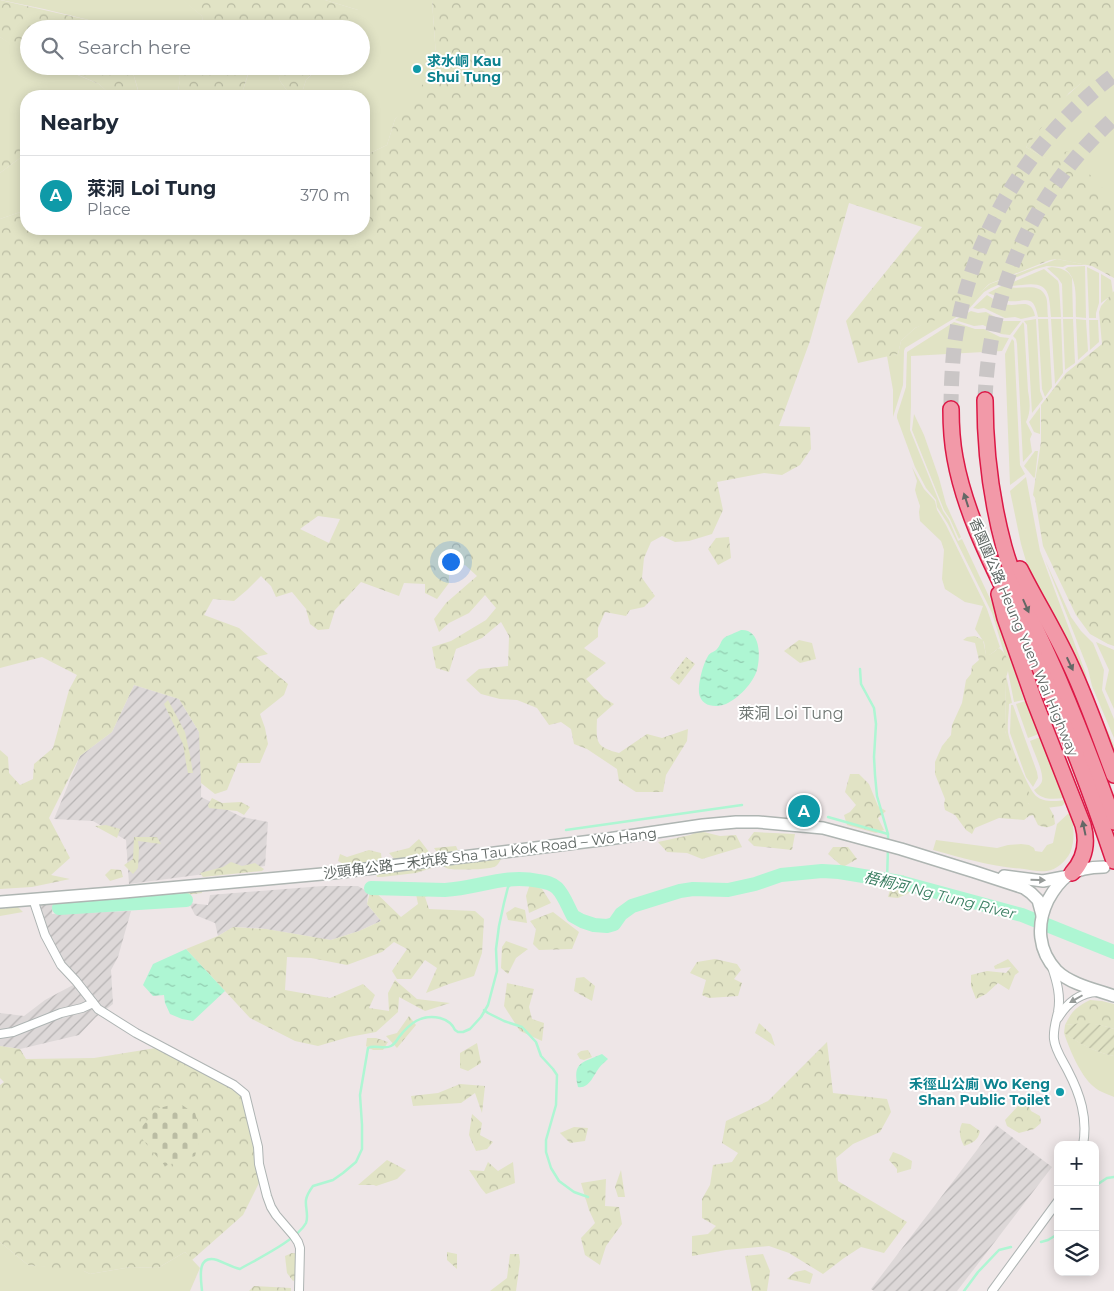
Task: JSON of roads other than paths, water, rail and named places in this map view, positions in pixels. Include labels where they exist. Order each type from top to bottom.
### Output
[{"type":"highway","name":"香園圍公路 Heung Yuen Wai Highway","points":[[985,400],[986,433],[995,505],[1007,557],[1018,587],[1059,680],[1097,792],[1109,864]]},
{"type":"highway","name":"香園圍公路 Heung Yuen Wai Highway","points":[[951,409],[952,434],[959,475],[972,517],[990,561],[1097,792],[1114,822]]},
{"type":"highway","points":[[999,527],[1070,664],[1114,775]]},
{"type":"highway","points":[[990,561],[1005,618],[1034,700],[1083,825],[1086,841],[1085,851],[1081,862],[1070,875]]},
{"type":"main road","name":"沙頭角公路－禾坑段 Sha Tau Kok Road – Wo Hang","points":[[0,902],[333,873],[736,822],[813,826],[888,845],[1024,888],[1042,901]]},
{"type":"main road","name":"沙頭角公路－禾坑段 Sha Tau Kok Road – Wo Hang","points":[[975,872],[1036,881],[1052,880],[1109,864]]},
{"type":"main road","points":[[1070,875],[1042,901],[1040,933],[1043,948],[1056,970],[1066,977],[1109,994]]},
{"type":"street","points":[[33,899],[45,935],[61,965],[98,1009],[136,1033],[234,1085],[245,1094],[258,1147],[259,1164],[267,1196],[276,1215],[294,1236],[300,1248],[298,1291]]},
{"type":"street","points":[[1048,959],[1059,993],[1054,1042],[1075,1083],[1081,1103],[1084,1121],[1083,1141]]},
{"type":"street","points":[[1056,1021],[1065,1008],[1076,998],[1089,993],[1109,994]]},
{"type":"street","points":[[0,1034],[13,1032],[61,1013],[82,1008],[93,1002]]},
{"type":"street","points":[[992,1291],[1054,1206]]},
{"type":"water","points":[[741,630],[752,634],[758,644],[759,657],[755,675],[745,690],[726,704],[714,706],[706,704],[700,698],[699,689],[706,659],[718,648],[723,639]]},
{"type":"water","points":[[186,949],[225,991],[193,1021],[170,1014],[164,995],[153,996],[143,985],[153,964]]},
{"type":"water","points":[[602,1054],[608,1059],[588,1084],[578,1087],[576,1073],[580,1064]]},
{"type":"waterway","points":[[860,669],[861,684],[874,708],[876,724],[874,757],[877,796],[888,834],[888,843]]},
{"type":"waterway","points":[[566,830],[742,805]]},
{"type":"waterway","points":[[828,817],[888,834]]},
{"type":"waterway","points":[[887,880],[888,848]]},
{"type":"waterway","name":"梧桐河 Ng Tung River","points":[[371,888],[445,890],[503,880],[526,879],[539,881],[551,884],[557,888],[573,916],[594,925],[607,926],[614,924],[621,914],[632,906],[680,891],[693,889],[728,890],[755,884],[781,875],[822,871],[839,872],[900,882],[1022,915],[1114,952]]},
{"type":"waterway","points":[[202,1291],[201,1269],[206,1261],[210,1259],[217,1260],[240,1269],[286,1242],[306,1223],[306,1200],[313,1186],[333,1180],[356,1162],[362,1149],[360,1095],[368,1048],[391,1046],[407,1028],[427,1017],[443,1019],[449,1022],[458,1032],[470,1029],[481,1017],[488,1005],[497,971],[496,949],[499,926],[508,887],[517,878]]},
{"type":"waterway","name":"梧桐河 Ng Tung River","points":[[59,908],[186,900]]},
{"type":"waterway","points":[[484,1010],[504,1021],[522,1027],[536,1042],[541,1056],[557,1075],[556,1105],[546,1140],[546,1152],[551,1168],[559,1181],[574,1192],[588,1197]]},
{"type":"waterway","points":[[1099,1183],[1107,1178],[1114,1177]]},
{"type":"waterway","points":[[1041,1242],[1054,1236]]},
{"type":"waterway","points":[[964,1291],[978,1272],[999,1250],[1011,1247]]},
{"type":"tunnel","points":[[951,409],[954,348],[961,308],[973,269],[988,231],[1007,195],[1029,161],[1083,101],[1114,75]]},
{"type":"tunnel","points":[[985,400],[988,359],[995,320],[1006,282],[1021,246],[1039,211],[1060,178],[1085,147],[1114,118]]},
{"type":"place","name":"求水峒 Kau Shui Tung","points":[[417,69]]},
{"type":"place","name":"萊洞 Loi Tung","points":[[804,811]]},
{"type":"place","name":"禾徑山公廁 Wo Keng Shan Public Toilet","points":[[1060,1092]]},
{"type":"district","name":"萊洞 Loi Tung","points":[[791,713]]}]
